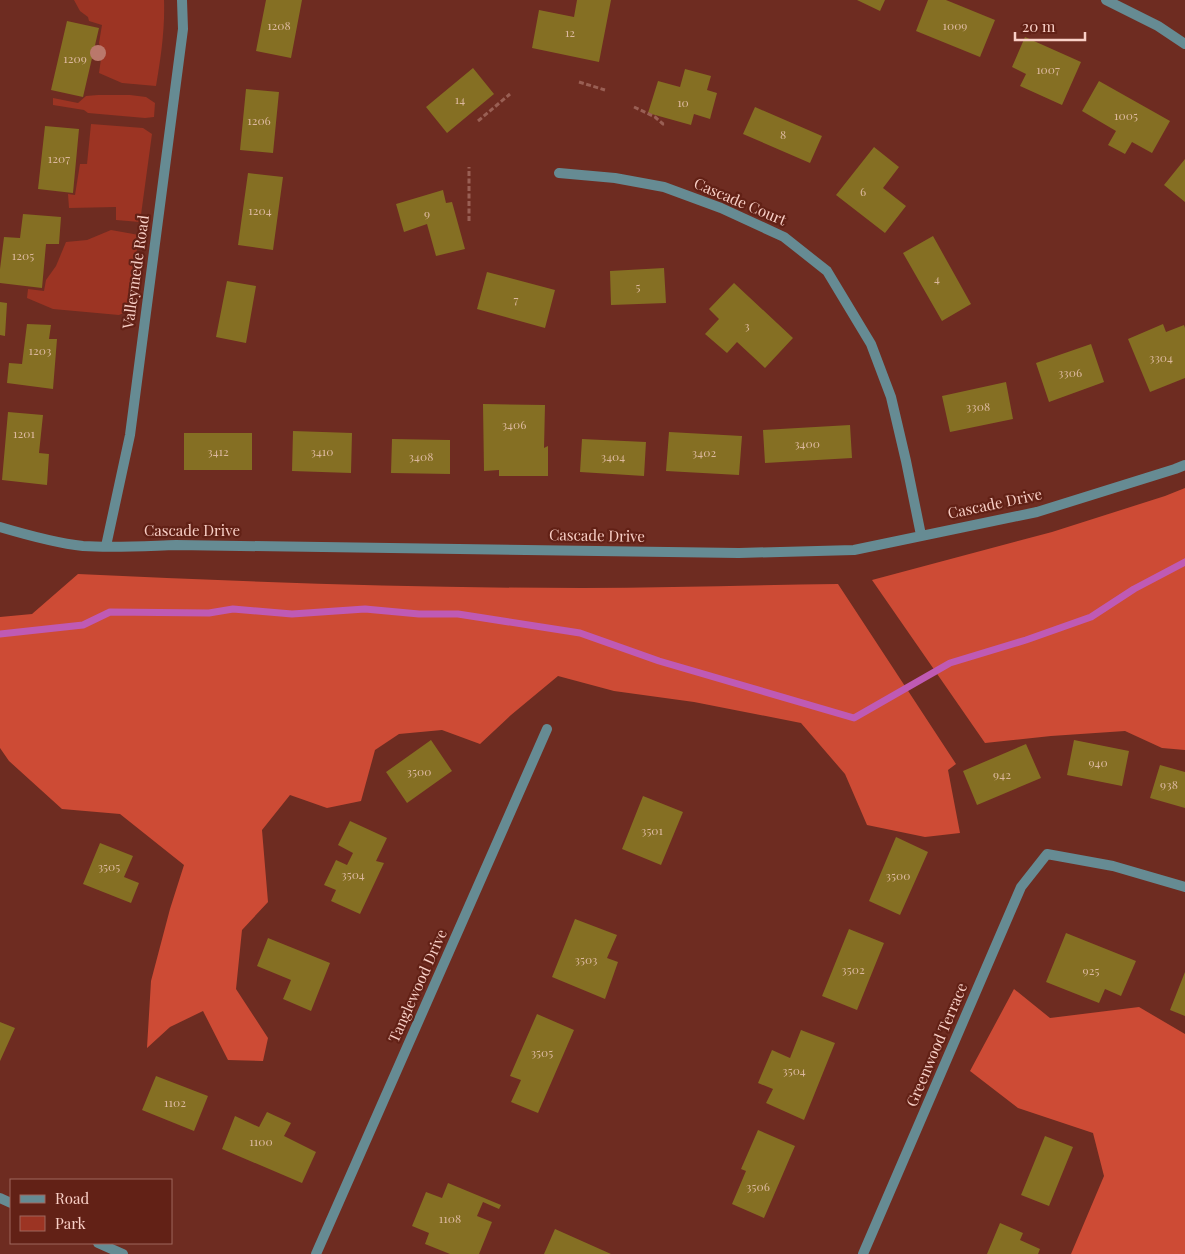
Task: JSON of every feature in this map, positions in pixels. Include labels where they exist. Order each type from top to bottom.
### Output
[{"type":"street","name":"Valleymede Road","points":[[106,546],[130,435],[183,29],[182,0]]},
{"type":"street","points":[[1106,0],[1158,26],[1185,44]]},
{"type":"street","name":"Cascade Court","points":[[558,173],[615,178],[664,187],[689,196],[721,208],[784,237],[827,271],[871,344],[891,397],[921,535]]},
{"type":"street","name":"Cascade Drive","points":[[0,527],[40,538],[82,546],[176,545],[739,553],[854,550],[1037,512],[1185,465]]},
{"type":"street","name":"Tanglewood Drive","points":[[316,1254],[547,730]]},
{"type":"street","name":"Greenwood Terrace","points":[[864,1254],[1020,887],[1047,854],[1113,866],[1185,887]]},
{"type":"street","points":[[100,1244],[123,1254]]},
{"type":"path","points":[[579,82],[605,90]]},
{"type":"path","points":[[478,121],[510,94]]},
{"type":"path","points":[[634,107],[666,124]]},
{"type":"path","points":[[469,167],[469,221]]},
{"type":"green space","points":[[74,0],[164,0],[164,22],[156,86],[122,83],[99,73],[102,52],[99,43],[102,25],[89,21],[88,17],[80,11]]},
{"type":"green space","points":[[86,96],[146,97],[155,103],[154,117],[145,118],[88,113],[84,110],[53,105],[53,98],[78,103]]},
{"type":"green space","points":[[91,124],[143,128],[152,134],[140,222],[116,220],[116,207],[69,208],[68,194],[75,195],[80,164],[87,164]]},
{"type":"green space","points":[[111,230],[139,235],[128,311],[119,315],[53,309],[27,298],[28,289],[44,291],[46,280],[56,266],[66,242],[87,240]]},
{"type":"shaded area","points":[[1185,488],[1185,750],[1162,748],[1125,731],[985,743],[872,580],[1052,532]]},
{"type":"shaded area","points":[[78,574],[393,586],[519,588],[838,584],[956,764],[948,770],[960,833],[925,837],[867,825],[845,774],[801,723],[694,702],[614,691],[558,676],[480,744],[442,730],[399,734],[375,750],[361,801],[327,808],[290,795],[262,830],[268,902],[242,930],[236,989],[268,1038],[263,1061],[228,1060],[203,1011],[170,1027],[147,1048],[151,981],[184,865],[120,814],[62,809],[9,761],[0,748],[0,617],[32,614]]},
{"type":"shaded area","points":[[1014,989],[1050,1018],[1139,1007],[1185,1034],[1185,1254],[1071,1254],[1104,1176],[1093,1133],[1018,1108],[970,1071]]},
{"type":"building","points":[[266,0],[302,0],[291,58],[256,51]]},
{"type":"building","points":[[577,0],[611,0],[599,62],[532,48],[539,10],[574,17]]},
{"type":"building","points":[[857,0],[885,0],[880,11]]},
{"type":"building","points":[[928,0],[946,0],[995,20],[980,57],[916,31]]},
{"type":"building","points":[[67,21],[99,28],[83,97],[51,90]]},
{"type":"building","points":[[1025,37],[1081,62],[1062,105],[1020,86],[1026,74],[1012,67]]},
{"type":"building","points":[[473,68],[494,94],[447,133],[426,107]]},
{"type":"building","points":[[685,69],[711,76],[707,90],[717,93],[710,119],[694,114],[691,125],[648,113],[658,81],[680,87]]},
{"type":"building","points":[[1099,81],[1170,121],[1152,153],[1132,142],[1125,154],[1108,145],[1116,131],[1082,111]]},
{"type":"building","points":[[246,89],[279,92],[273,153],[240,150]]},
{"type":"building","points":[[755,107],[822,136],[810,163],[743,134]]},
{"type":"building","points":[[45,126],[79,129],[73,193],[38,189]]},
{"type":"building","points":[[874,147],[899,167],[883,188],[906,206],[885,233],[836,195]]},
{"type":"building","points":[[1185,159],[1185,202],[1164,185]]},
{"type":"building","points":[[248,173],[283,177],[273,250],[238,245]]},
{"type":"building","points":[[443,190],[446,203],[452,202],[465,249],[436,256],[427,224],[404,232],[396,204]]},
{"type":"building","points":[[23,214],[61,217],[59,244],[46,244],[42,288],[0,283],[4,237],[20,238]]},
{"type":"building","points":[[933,236],[971,304],[942,321],[903,253]]},
{"type":"building","points":[[664,268],[666,303],[611,305],[610,271]]},
{"type":"building","points":[[487,272],[555,290],[545,328],[477,309]]},
{"type":"building","points":[[227,281],[256,286],[246,343],[216,337]]},
{"type":"building","points":[[734,283],[793,338],[765,368],[737,342],[727,353],[705,334],[719,319],[709,309]]},
{"type":"building","points":[[0,302],[7,303],[5,336],[0,335]]},
{"type":"building","points":[[27,324],[51,325],[49,339],[57,339],[53,389],[7,383],[9,363],[22,364]]},
{"type":"building","points":[[1163,324],[1166,332],[1184,325],[1185,378],[1150,392],[1128,339]]},
{"type":"building","points":[[1091,344],[1104,382],[1049,402],[1036,363]]},
{"type":"building","points":[[1006,382],[1013,419],[950,432],[942,396]]},
{"type":"building","points":[[483,404],[545,405],[544,448],[548,446],[548,476],[499,476],[499,470],[484,471]]},
{"type":"building","points":[[8,412],[43,415],[39,453],[49,454],[47,485],[2,480]]},
{"type":"building","points":[[850,425],[852,458],[765,463],[763,430]]},
{"type":"building","points":[[293,431],[352,433],[351,473],[292,471]]},
{"type":"building","points":[[669,432],[742,436],[739,475],[666,471]]},
{"type":"building","points":[[184,433],[252,433],[252,470],[184,470]]},
{"type":"building","points":[[392,439],[450,440],[450,474],[391,473]]},
{"type":"building","points":[[582,439],[646,442],[644,476],[580,472]]},
{"type":"building","points":[[431,740],[452,771],[407,803],[386,772]]},
{"type":"building","points":[[1074,740],[1129,751],[1122,786],[1067,775]]},
{"type":"building","points":[[1026,744],[1041,778],[977,805],[963,771]]},
{"type":"building","points":[[1160,765],[1185,772],[1185,808],[1150,798]]},
{"type":"building","points":[[643,796],[683,812],[661,865],[622,849]]},
{"type":"building","points":[[350,821],[387,838],[376,861],[384,863],[360,914],[331,901],[336,890],[324,885],[336,860],[347,865],[353,853],[338,845]]},
{"type":"building","points":[[896,837],[928,852],[900,915],[869,901]]},
{"type":"building","points":[[100,843],[133,856],[124,877],[139,883],[131,903],[83,884]]},
{"type":"building","points":[[575,919],[617,935],[607,958],[618,962],[605,999],[552,977]]},
{"type":"building","points":[[849,929],[884,943],[857,1010],[822,996]]},
{"type":"building","points":[[1066,933],[1136,961],[1121,996],[1105,989],[1099,1003],[1046,982]]},
{"type":"building","points":[[268,938],[330,963],[311,1011],[283,999],[291,980],[257,966]]},
{"type":"building","points":[[1185,972],[1185,1016],[1170,1010]]},
{"type":"building","points":[[537,1014],[574,1030],[538,1113],[511,1102],[521,1080],[510,1076]]},
{"type":"building","points":[[0,1022],[15,1028],[0,1061]]},
{"type":"building","points":[[801,1030],[835,1043],[804,1120],[766,1103],[773,1089],[758,1083],[772,1050],[790,1058]]},
{"type":"building","points":[[156,1076],[208,1096],[194,1131],[142,1110]]},
{"type":"building","points":[[267,1112],[291,1123],[284,1136],[316,1152],[302,1183],[222,1149],[235,1116],[259,1127]]},
{"type":"building","points":[[758,1130],[795,1146],[764,1218],[732,1204],[746,1171],[741,1169]]},
{"type":"building","points":[[1045,1136],[1073,1147],[1049,1206],[1021,1195]]},
{"type":"building","points":[[448,1183],[501,1205],[499,1209],[483,1202],[477,1216],[492,1222],[479,1254],[450,1254],[425,1244],[429,1233],[412,1226],[426,1192],[442,1198]]},
{"type":"building","points":[[1000,1223],[1023,1233],[1020,1240],[1040,1249],[1038,1254],[987,1254]]},
{"type":"building","points":[[555,1229],[611,1254],[544,1254]]},
{"type":"waterway","points":[[0,634],[83,625],[110,612],[209,613],[233,609],[292,614],[365,609],[419,614],[458,614],[580,633],[659,661],[854,718],[950,663],[1026,640],[1091,617],[1134,589],[1185,562]]}]
